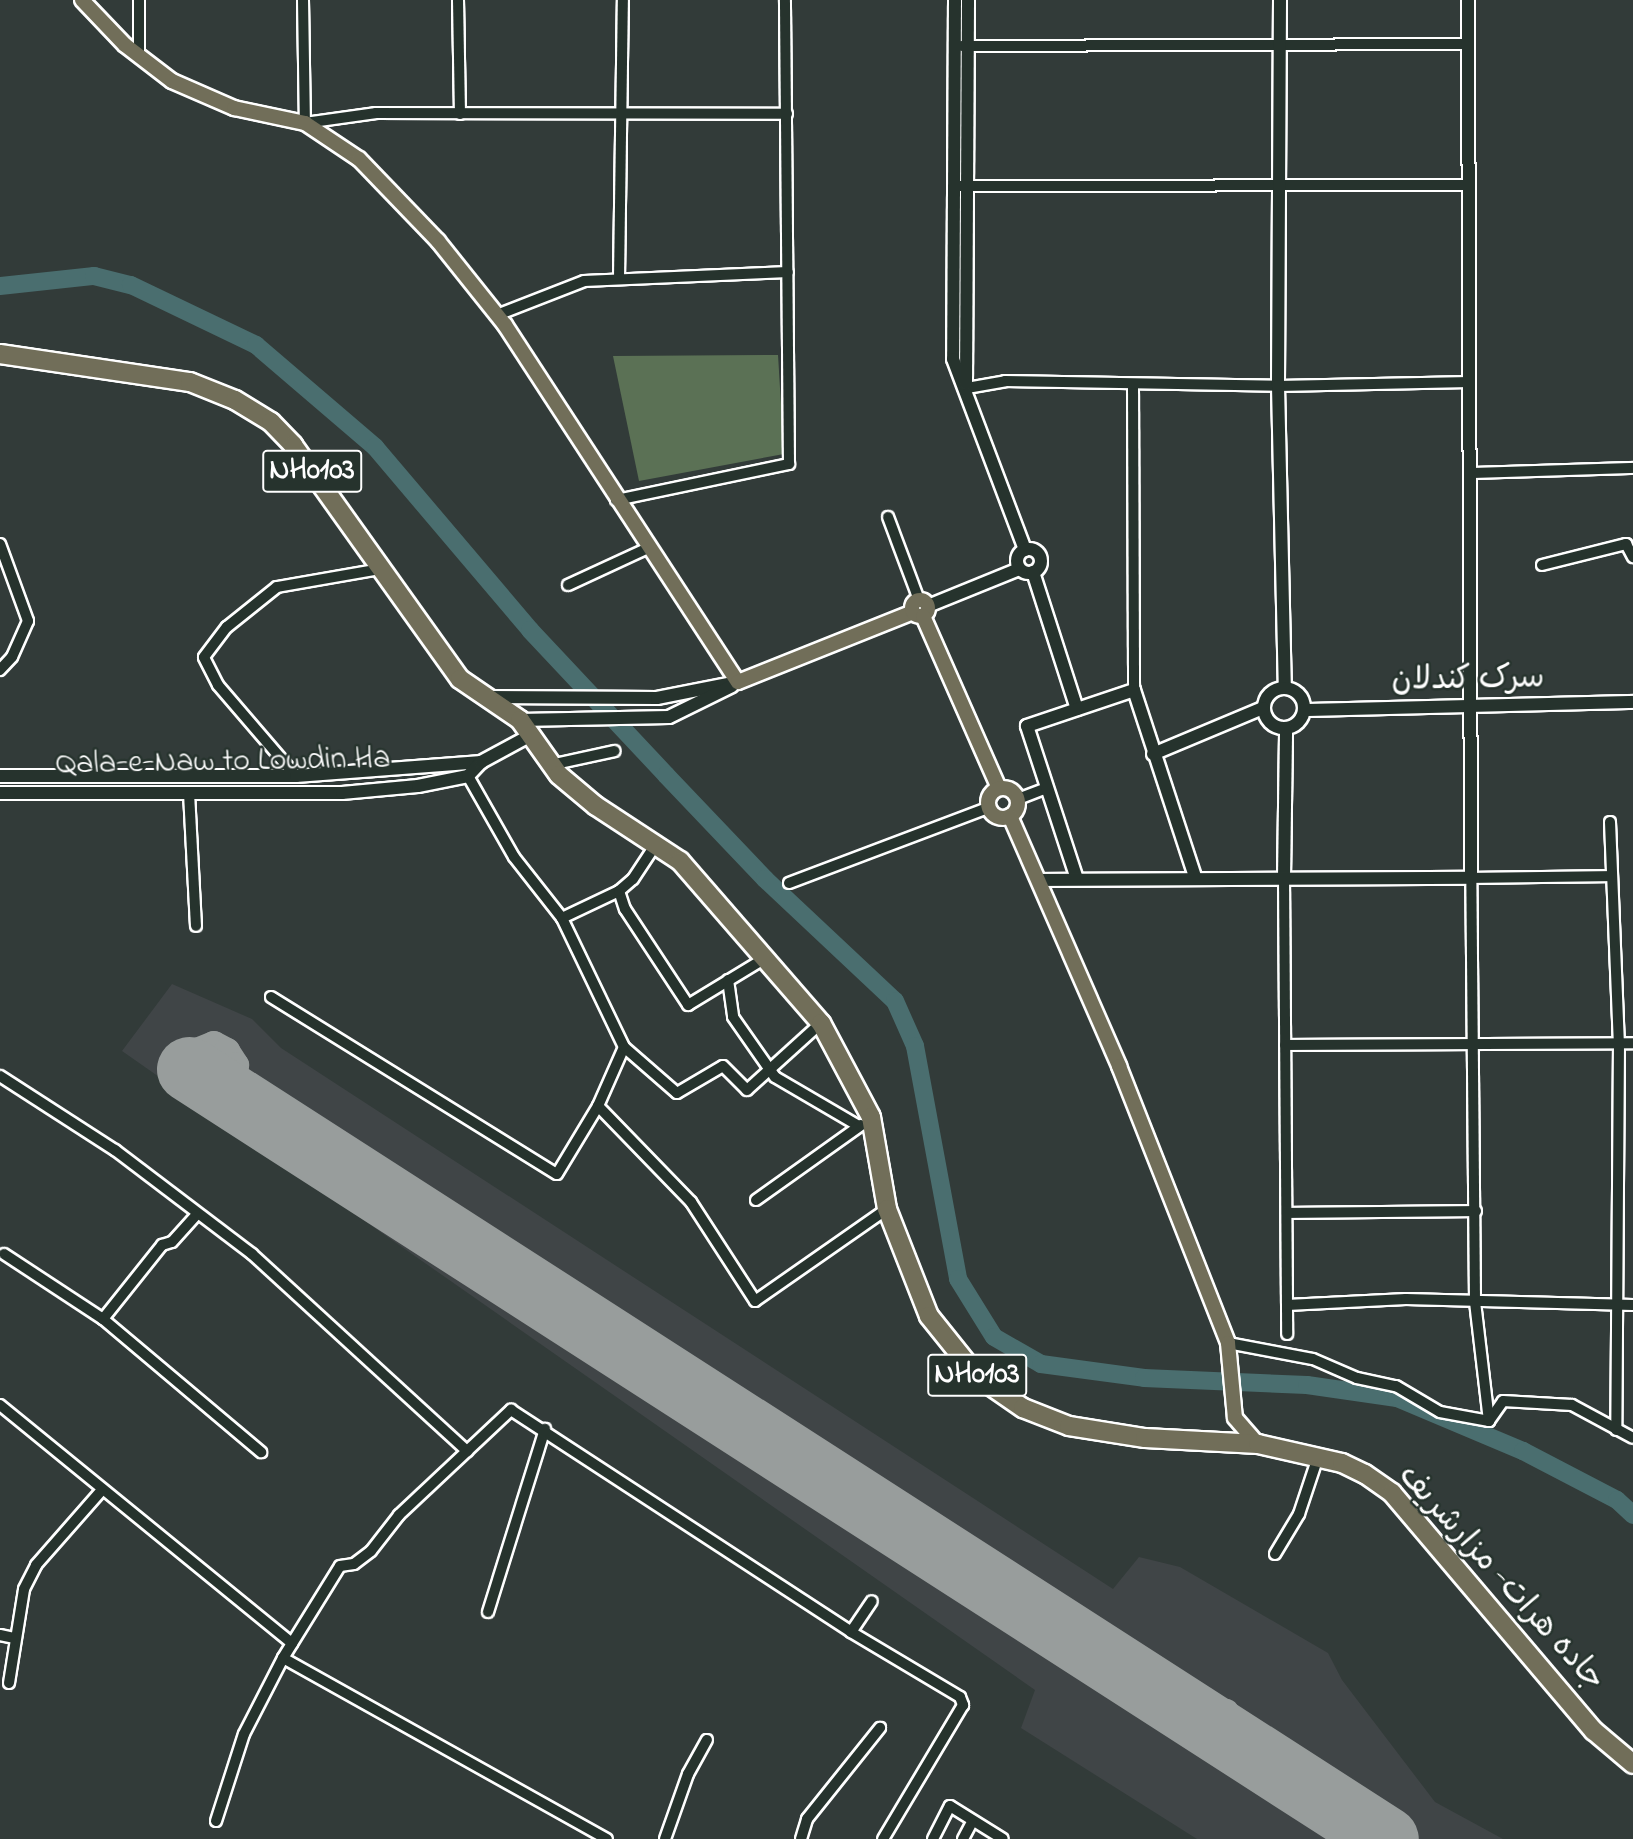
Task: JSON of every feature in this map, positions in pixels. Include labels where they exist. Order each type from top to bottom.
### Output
[{"type":"highway","name":"جاده هرات- مزارشریف","points":[[0,354],[190,382],[235,400],[271,422],[293,445],[460,678],[525,728],[550,765],[596,806],[680,861],[767,957],[821,1023],[865,1122],[887,1209],[929,1316],[949,1347],[978,1377],[1023,1408],[1069,1426],[1145,1438],[1258,1444],[1354,1468],[1392,1493],[1594,1731],[1633,1764]]},
{"type":"main road","points":[[82,0],[139,56],[172,81],[234,107],[305,123],[359,159],[438,242],[497,315],[738,682],[921,608],[999,788]]},
{"type":"main road","points":[[999,788],[1013,791],[1018,799],[1010,817],[1119,1066],[1228,1343],[1236,1418],[1258,1444]]},
{"type":"main road","points":[[999,788],[988,798],[988,808],[1000,818],[1010,817]]},
{"type":"street","points":[[139,0],[139,56]]},
{"type":"street","points":[[303,0],[305,123],[376,113],[623,116],[787,114]]},
{"type":"street","points":[[458,0],[460,114]]},
{"type":"street","points":[[619,278],[623,0]]},
{"type":"street","points":[[616,500],[789,464],[785,0]]},
{"type":"street","points":[[955,0],[962,46],[968,186],[967,386]]},
{"type":"street","points":[[968,0],[962,46],[953,186],[953,359],[967,386],[1025,550]]},
{"type":"street","points":[[1280,0],[1278,386],[1285,687]]},
{"type":"street","points":[[1468,0],[1475,1301],[1489,1421]]},
{"type":"street","points":[[962,46],[1469,44]]},
{"type":"street","points":[[953,186],[1469,185]]},
{"type":"street","points":[[953,267],[968,267]]},
{"type":"street","points":[[497,315],[584,281],[788,272]]},
{"type":"street","points":[[967,386],[1004,381],[1278,386],[1470,382]]},
{"type":"street","points":[[1133,384],[1134,690],[1195,877]]},
{"type":"street","points":[[1470,473],[1633,468]]},
{"type":"street","points":[[888,517],[921,608],[1019,569],[1033,572]]},
{"type":"street","points":[[0,544],[28,621],[12,657],[0,670]]},
{"type":"street","points":[[1542,565],[1626,544],[1633,557]]},
{"type":"street","points":[[568,586],[648,548]]},
{"type":"street","points":[[1019,569],[1017,560],[1025,550]]},
{"type":"street","points":[[1025,550],[1033,550],[1040,559],[1033,572],[1077,709]]},
{"type":"street","points":[[296,776],[218,685],[204,657],[227,627],[277,587],[380,569]]},
{"type":"street","points":[[488,697],[657,698],[738,682]]},
{"type":"street","points":[[525,728],[552,718],[669,718],[738,682]]},
{"type":"street","points":[[1153,754],[1263,708],[1272,691],[1285,687],[1297,692],[1304,710],[1298,722],[1286,728],[1273,725],[1263,708]]},
{"type":"street","points":[[1077,879],[1027,726],[1134,690]]},
{"type":"street","name":"سرک کندلان","points":[[1304,710],[1633,702]]},
{"type":"street","name":"Qala-e-Naw to Lowdin Ha","points":[[0,793],[342,793],[418,786],[468,776],[481,762],[525,728]]},
{"type":"street","points":[[1286,728],[1284,878],[1287,1334]]},
{"type":"street","points":[[550,765],[615,751]]},
{"type":"street","name":"Qala-e-Naw to Lowdin Ha","points":[[0,776],[296,776],[481,762]]},
{"type":"street","points":[[468,776],[514,857],[562,918],[624,1047],[677,1093],[723,1066],[747,1090],[769,1066],[821,1023]]},
{"type":"street","points":[[234,793],[235,777]]},
{"type":"street","points":[[1018,799],[1047,788]]},
{"type":"street","points":[[189,793],[196,926]]},
{"type":"street","points":[[789,883],[988,808]]},
{"type":"street","points":[[1610,822],[1619,1043],[1614,1305],[1616,1430]]},
{"type":"street","points":[[562,918],[619,891],[633,879],[656,844]]},
{"type":"street","points":[[1039,880],[1612,876]]},
{"type":"street","points":[[619,891],[625,909],[685,1002],[692,1004],[767,957]]},
{"type":"street","points":[[728,980],[733,1017],[784,1085],[865,1122],[756,1200]]},
{"type":"street","points":[[271,997],[552,1174],[561,1171],[598,1106],[624,1047]]},
{"type":"street","points":[[1285,1045],[1475,1041],[1633,1043]]},
{"type":"street","points":[[0,1076],[115,1150],[295,1290],[467,1451]]},
{"type":"street","points":[[598,1106],[691,1202],[755,1301],[887,1209]]},
{"type":"street","points":[[1287,1213],[1476,1211]]},
{"type":"street","points":[[103,1319],[162,1245],[172,1241],[196,1215]]},
{"type":"street","points":[[4,1254],[103,1319],[261,1452]]},
{"type":"street","points":[[1287,1305],[1406,1299],[1633,1305]]},
{"type":"street","points":[[1228,1343],[1313,1359],[1357,1378],[1396,1386],[1440,1412],[1489,1421]]},
{"type":"street","points":[[1489,1421],[1503,1401],[1572,1405],[1633,1438]]},
{"type":"street","points":[[0,1405],[292,1643]]},
{"type":"street","points":[[216,1821],[244,1734],[283,1658],[340,1566],[354,1564],[371,1551],[399,1515],[511,1410],[545,1429],[851,1632],[960,1697],[963,1705],[883,1839]]},
{"type":"street","points":[[488,1612],[545,1429]]},
{"type":"street","points":[[1275,1553],[1299,1514],[1318,1457]]},
{"type":"street","points":[[9,1683],[14,1638],[24,1589],[36,1565],[102,1490]]},
{"type":"street","points":[[851,1632],[872,1601]]},
{"type":"street","points":[[0,1635],[14,1638]]},
{"type":"street","points":[[283,1658],[607,1839]]},
{"type":"street","points":[[801,1839],[807,1819],[880,1728]]},
{"type":"street","points":[[666,1839],[688,1774],[708,1740]]},
{"type":"street","points":[[933,1839],[950,1806],[1003,1839]]},
{"type":"street","points":[[963,1839],[972,1822]]},
{"type":"shaded area","points":[[172,984],[252,1019],[281,1048],[1113,1589],[1139,1557],[1180,1567],[1328,1653],[1342,1680],[1435,1802],[1503,1839],[1197,1839],[1021,1728],[1035,1690],[122,1051]]},
{"type":"green space","points":[[778,355],[784,454],[639,481],[613,356]]},
{"type":"waterway","points":[[0,286],[94,276],[131,285],[256,345],[375,447],[530,630],[666,775],[765,879],[895,1001],[915,1046],[958,1279],[994,1337],[1041,1364],[1144,1378],[1307,1385],[1397,1398],[1523,1451],[1617,1500],[1633,1515]]},
{"type":"taxiway","points":[[189,1069],[199,1050],[214,1044],[227,1051],[236,1065],[225,1092]]},
{"type":"taxiway","points":[[1216,1728],[1226,1712]]},
{"type":"taxiway","points":[[1279,1791],[1289,1776]]},
{"type":"runway","points":[[189,1069],[1386,1839]]}]
